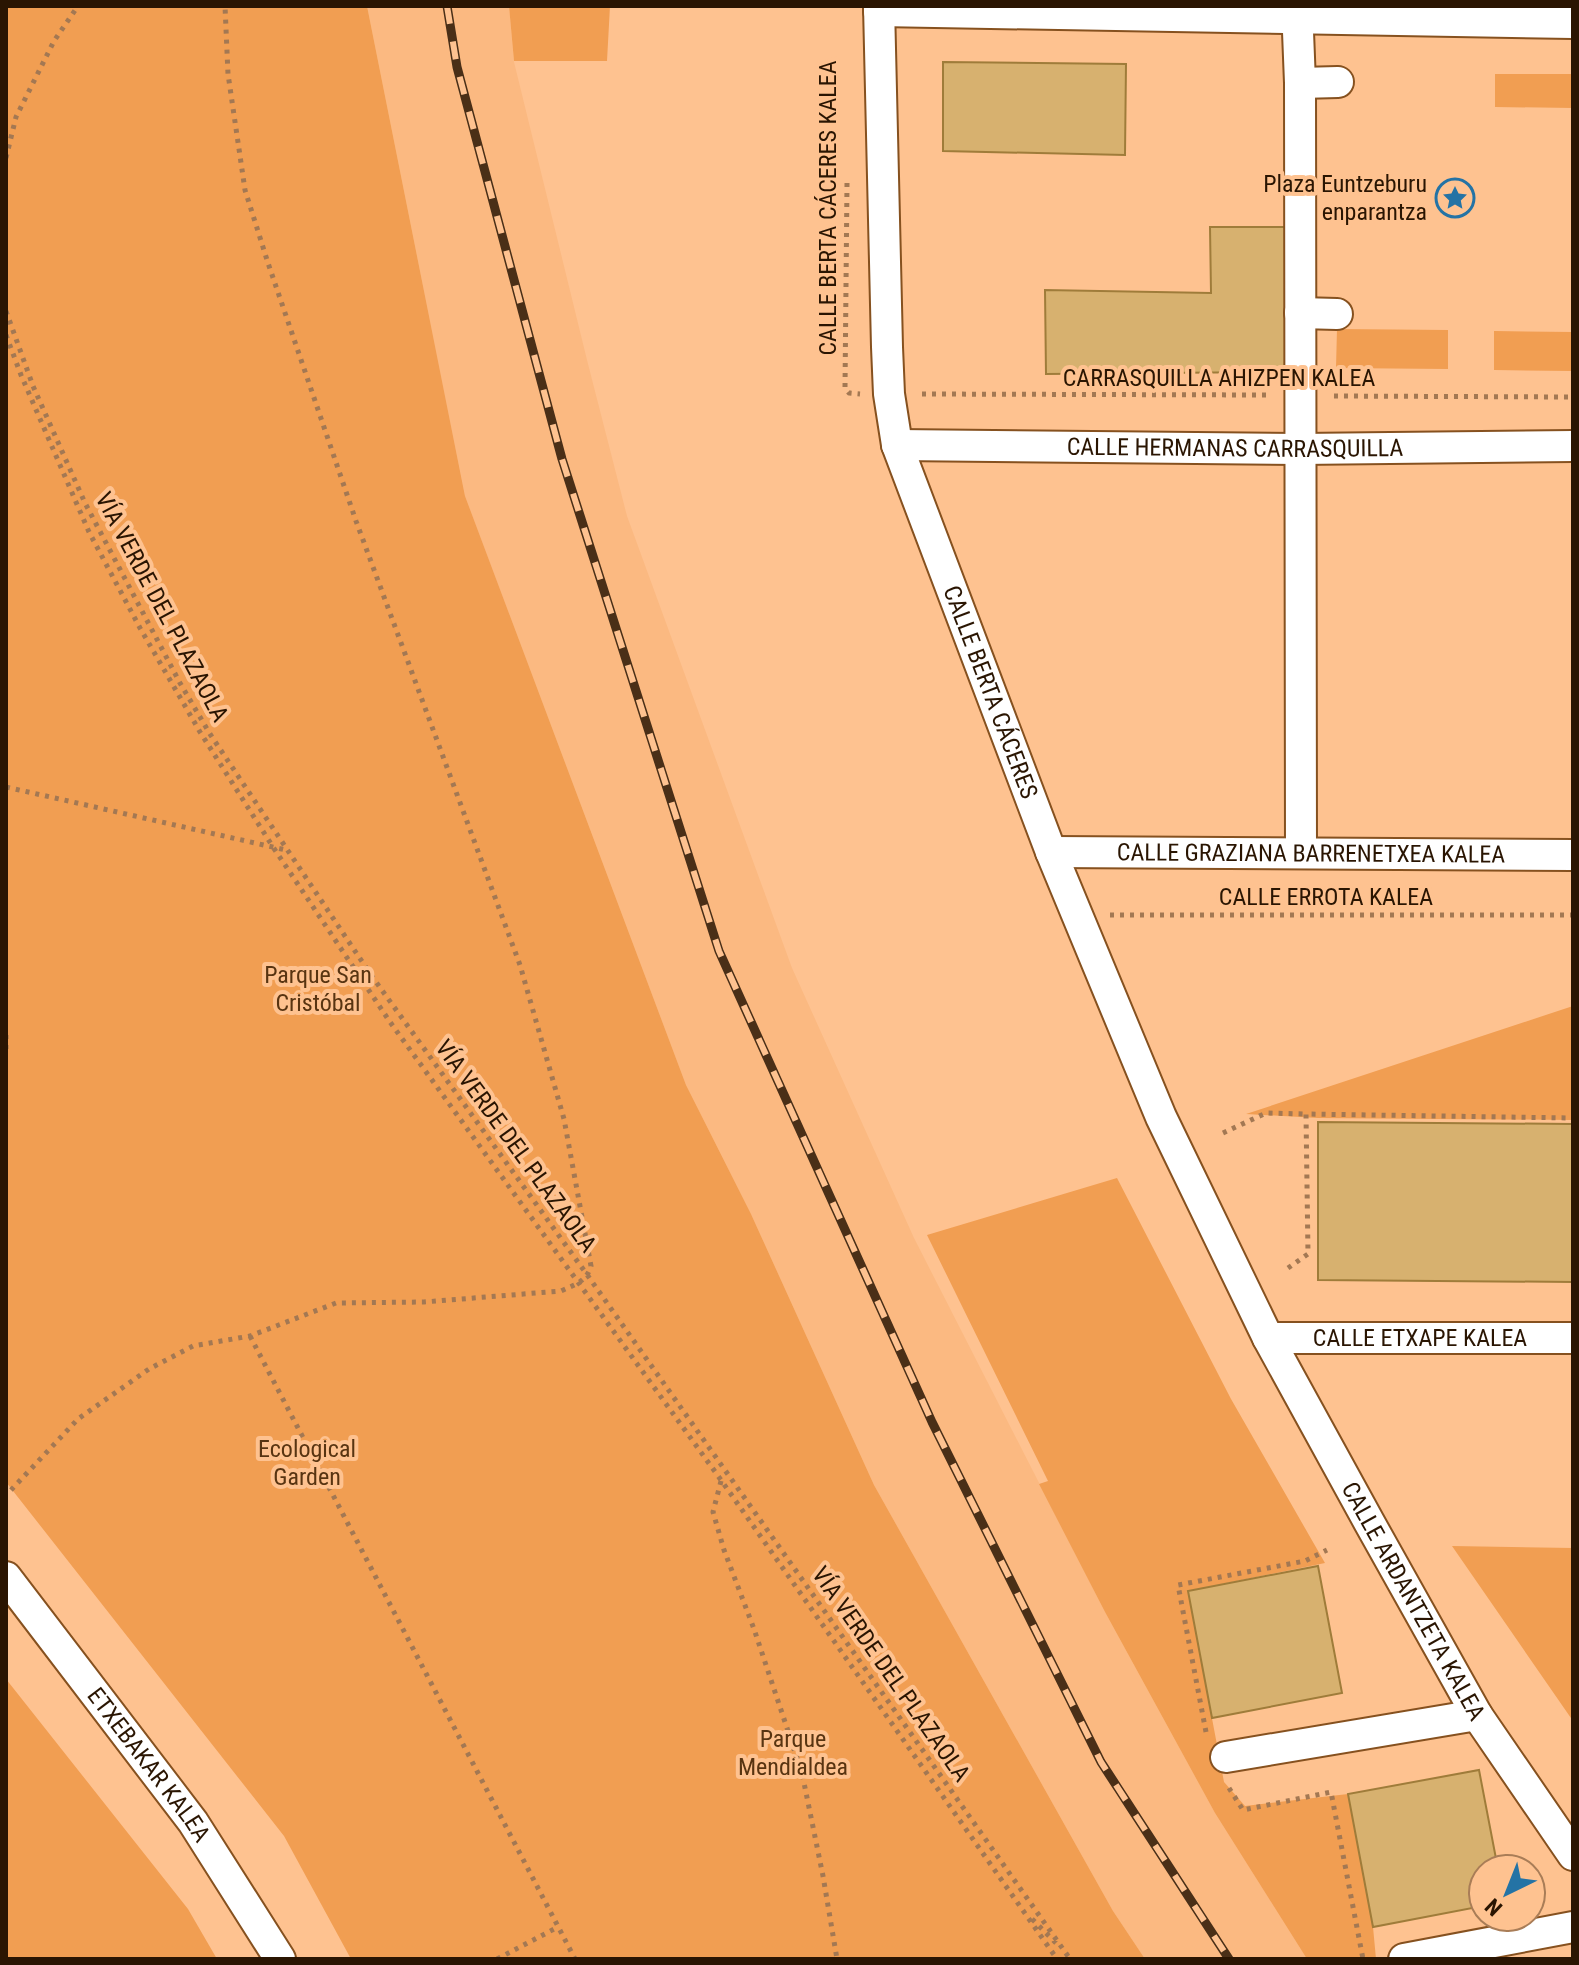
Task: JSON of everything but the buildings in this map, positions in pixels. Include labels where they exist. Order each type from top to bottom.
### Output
[{"type":"street","points":[[879,9],[1297,12],[1573,23]]},
{"type":"street","name":"CALLE BERTA CÁCERES","points":[[879,9],[877,394],[1051,852],[1161,1117],[1268,1338]]},
{"type":"street","points":[[1297,12],[1300,83],[1301,853]]},
{"type":"street","points":[[1300,83],[1338,82]]},
{"type":"street","points":[[1300,313],[1337,314]]},
{"type":"street","name":"CALLE HERMANAS CARRASQUILLA","points":[[897,445],[1300,449],[1573,446]]},
{"type":"street","name":"CALLE GRAZIANA BARRENETXEA KALEA","points":[[1051,852],[1573,855]]},
{"type":"street","name":"CALLE ETXAPE KALEA","points":[[1268,1338],[1573,1338]]},
{"type":"street","name":"CALLE ARDANTZETA KALEA","points":[[1268,1338],[1477,1715],[1573,1855]]},
{"type":"street","name":"ETXEBAKAR KALEA","points":[[6,1577],[193,1822],[280,1959]]},
{"type":"street","points":[[1226,1757],[1477,1715]]},
{"type":"street","points":[[1404,1959],[1573,1927]]},
{"type":"path","points":[[6,158],[16,117],[54,41],[78,6]]},
{"type":"path","points":[[11,1490],[78,1419],[149,1369],[193,1346],[250,1336],[336,1303],[440,1301],[561,1291],[588,1276],[591,1266],[564,1119],[520,965],[356,521],[245,190],[228,74],[225,6]]},
{"type":"path","name":"CALLE BERTA CÁCERES KALEA","points":[[847,180],[845,388],[849,393],[877,394]]},
{"type":"path","name":"VÍA VERDE DEL PLAZAOLA","points":[[6,311],[33,386],[85,503],[210,734],[371,975],[588,1276],[1070,1958]]},
{"type":"path","points":[[6,335],[89,532],[192,719],[273,847],[390,1022],[721,1480],[1057,1959]]},
{"type":"path","name":"CARRASQUILLA AHIZPEN KALEA","points":[[877,394],[1573,397]]},
{"type":"path","points":[[6,787],[287,850]]},
{"type":"path","name":"CALLE ERROTA KALEA","points":[[1078,915],[1573,915]]},
{"type":"path","points":[[6,1035],[6,1052]]},
{"type":"path","points":[[1223,1133],[1266,1113],[1573,1118]]},
{"type":"path","points":[[1288,1268],[1308,1254],[1306,1114]]},
{"type":"path","points":[[250,1336],[575,1959]]},
{"type":"path","points":[[724,1468],[713,1512],[802,1773],[837,1959]]},
{"type":"path","points":[[1020,1906],[1070,1958]]},
{"type":"path","points":[[497,1959],[558,1927]]},
{"type":"shaded area","points":[[367,6],[509,6],[514,62],[627,516],[792,968],[914,1238],[1105,1612],[1215,1813],[1307,1959],[1145,1959],[1113,1911],[874,1485],[751,1214],[686,1085],[465,496]]},
{"type":"green space","points":[[6,6],[367,6],[465,496],[686,1085],[751,1214],[874,1485],[1113,1911],[1145,1959],[351,1959],[284,1836],[6,1482]]},
{"type":"green space","points":[[509,6],[610,6],[607,61],[514,61]]},
{"type":"green space","points":[[1495,74],[1573,74],[1573,108],[1495,107]]},
{"type":"green space","points":[[1337,329],[1448,330],[1448,369],[1336,368]]},
{"type":"green space","points":[[1494,331],[1573,332],[1573,371],[1494,370]]},
{"type":"green space","points":[[1573,1006],[1573,1120],[1318,1118],[1246,1114]]},
{"type":"green space","points":[[1117,1178],[1231,1399],[1325,1563],[1188,1591],[1224,1782],[1245,1806],[1348,1794],[1376,1959],[1307,1959],[1215,1813],[1039,1484],[1048,1481],[927,1235]]},
{"type":"green space","points":[[1452,1546],[1573,1548],[1573,1721]]},
{"type":"green space","points":[[6,1679],[188,1909],[217,1959],[6,1959]]},
{"type":"railway","points":[[447,6],[457,67],[562,459],[719,951],[932,1422],[1101,1762],[1229,1959]]},
{"type":"place","name":"Plaza Euntzeburu enparantza","points":[[1455,198]]},
{"type":"park label","name":"Parque San Cristóbal","points":[[318,989]]},
{"type":"park label","name":"Ecological Garden","points":[[307,1463]]},
{"type":"park label","name":"Parque Mendialdea","points":[[793,1753]]}]
